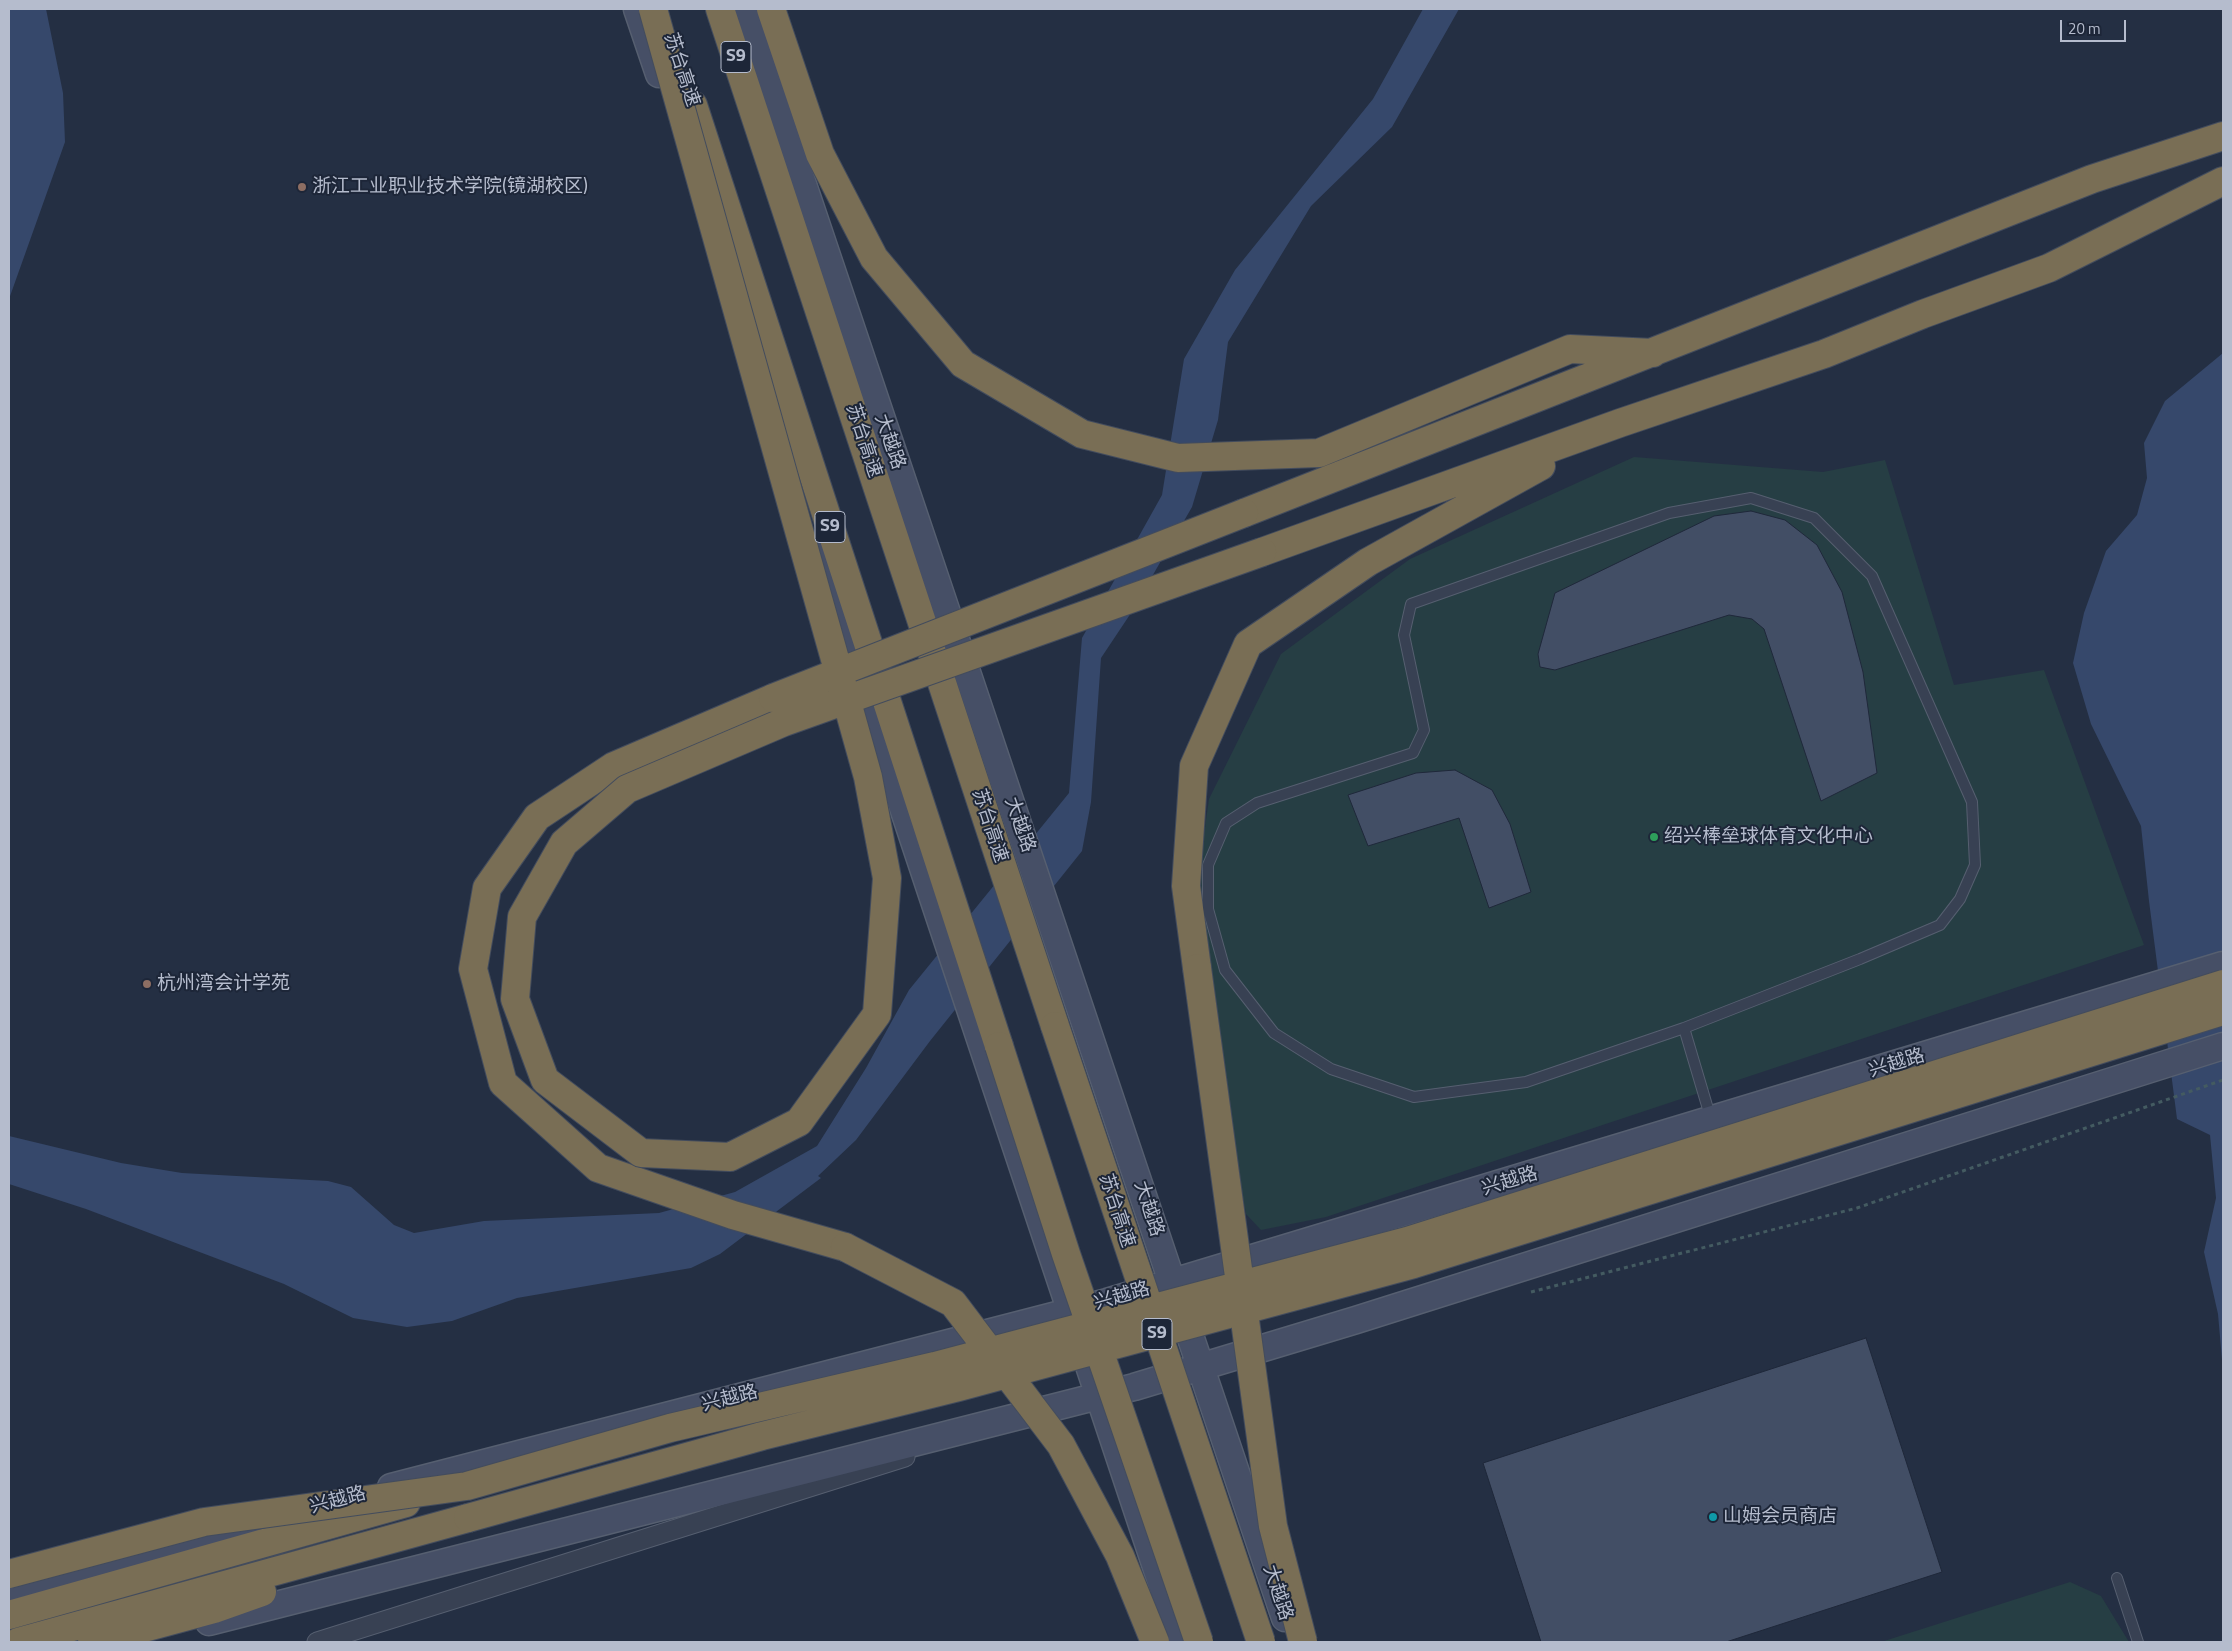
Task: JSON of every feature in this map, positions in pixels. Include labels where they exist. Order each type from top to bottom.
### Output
[{"type":"highway","points":[[653,9],[841,681],[844,691],[847,700],[850,710],[858,739],[868,777],[887,878],[877,1014],[799,1122],[730,1157],[641,1153],[545,1080],[515,998],[522,917],[564,843],[627,789],[784,722],[831,706],[840,702],[850,699],[1620,423],[1824,354],[1923,314],[2049,268],[2223,181]]},
{"type":"highway","name":"苏台高速","points":[[661,9],[1066,1254],[1199,1642]]},
{"type":"highway","name":"苏台高速","points":[[720,9],[1123,1233],[1262,1642]]},
{"type":"highway","points":[[771,9],[820,154],[874,258],[963,364],[1082,434],[1178,458],[1319,452],[1570,349],[1653,353]]},
{"type":"highway","points":[[1155,1642],[1120,1556],[1061,1445],[953,1303],[845,1247],[733,1215],[598,1168],[503,1083],[473,969],[487,888],[537,817],[614,766],[773,698],[2083,183],[2223,136]]},
{"type":"highway","points":[[1303,1642],[1273,1526],[1186,886],[1194,766],[1248,644],[1368,562],[1620,423]]},
{"type":"highway","points":[[9,1615],[670,1428],[935,1366],[1407,1241],[2223,984]]},
{"type":"highway","points":[[18,1642],[762,1436],[968,1384],[1414,1264],[2223,1011]]},
{"type":"highway","points":[[9,1574],[204,1522],[467,1486]]},
{"type":"highway","points":[[92,1642],[214,1609],[468,1518]]},
{"type":"main road","points":[[637,9],[1181,1642]]},
{"type":"main road","name":"大越路","points":[[744,9],[1293,1642]]},
{"type":"main road","name":"兴越路","points":[[9,1590],[436,1475],[1172,1283],[2223,965]]},
{"type":"main road","points":[[128,1642],[1099,1396],[1201,1367],[1335,1327],[2223,1046]]},
{"type":"street","points":[[317,1642],[1099,1396]]},
{"type":"lane","points":[[1751,498],[1814,518],[1872,576],[1972,802],[1975,865],[1960,899],[1940,926],[1684,1028],[1526,1082],[1414,1097],[1331,1069],[1274,1033],[1225,970],[1208,910],[1208,865],[1226,823],[1257,803],[1413,753],[1424,730],[1404,635],[1411,604],[1669,513],[1751,498]]},
{"type":"lane","points":[[1684,1028],[1711,1120]]},
{"type":"lane","points":[[2116,1578],[2138,1642]]},
{"type":"path","points":[[1526,1294],[1857,1208],[2223,1080]]},
{"type":"green space","name":"绍兴棒垒球体育文化中心","points":[[1634,457],[1823,472],[1885,460],[1954,685],[2044,670],[2144,945],[1326,1217],[1261,1230],[1246,1214],[1226,1106],[1198,876],[1209,799],[1281,654],[1410,559]]},
{"type":"green space","points":[[2070,1582],[2101,1596],[2129,1642],[1881,1642]]},
{"type":"water","points":[[9,9],[46,9],[63,93],[65,142],[9,299]]},
{"type":"water","points":[[1423,9],[1459,9],[1392,127],[1311,206],[1228,342],[1218,420],[1192,507],[1131,613],[1101,658],[1091,802],[1082,851],[930,1041],[856,1140],[818,1176],[821,1178],[720,1254],[691,1268],[517,1298],[452,1321],[407,1327],[353,1318],[284,1284],[86,1209],[9,1184],[9,1136],[121,1163],[182,1173],[328,1181],[351,1187],[394,1225],[414,1233],[484,1221],[659,1213],[735,1192],[817,1146],[866,1068],[909,990],[1069,793],[1082,638],[1162,495],[1184,359],[1235,270],[1373,99]]},
{"type":"water","points":[[2223,353],[2223,1371],[2218,1314],[2204,1252],[2216,1198],[2210,1135],[2177,1119],[2141,826],[2091,724],[2073,663],[2084,613],[2106,551],[2137,515],[2147,478],[2144,443],[2165,401]]},
{"type":"building","points":[[1751,511],[1785,520],[1817,545],[1842,592],[1863,672],[1877,773],[1821,801],[1764,629],[1752,619],[1729,615],[1555,670],[1540,667],[1538,654],[1555,593],[1714,516]]},
{"type":"building","points":[[1455,770],[1492,790],[1510,824],[1531,892],[1489,908],[1459,818],[1368,846],[1348,795],[1416,773]]},
{"type":"building","name":"山姆会员商店","points":[[1866,1338],[1942,1572],[1726,1642],[1541,1642],[1483,1463]]},
{"type":"place","name":"浙江工业职业技术学院(镜湖校区)","points":[[302,187]]},
{"type":"place","name":"绍兴棒垒球体育文化中心","points":[[1654,837]]},
{"type":"place","name":"杭州湾会计学苑","points":[[147,984]]},
{"type":"place","name":"山姆会员商店","points":[[1713,1517]]}]
